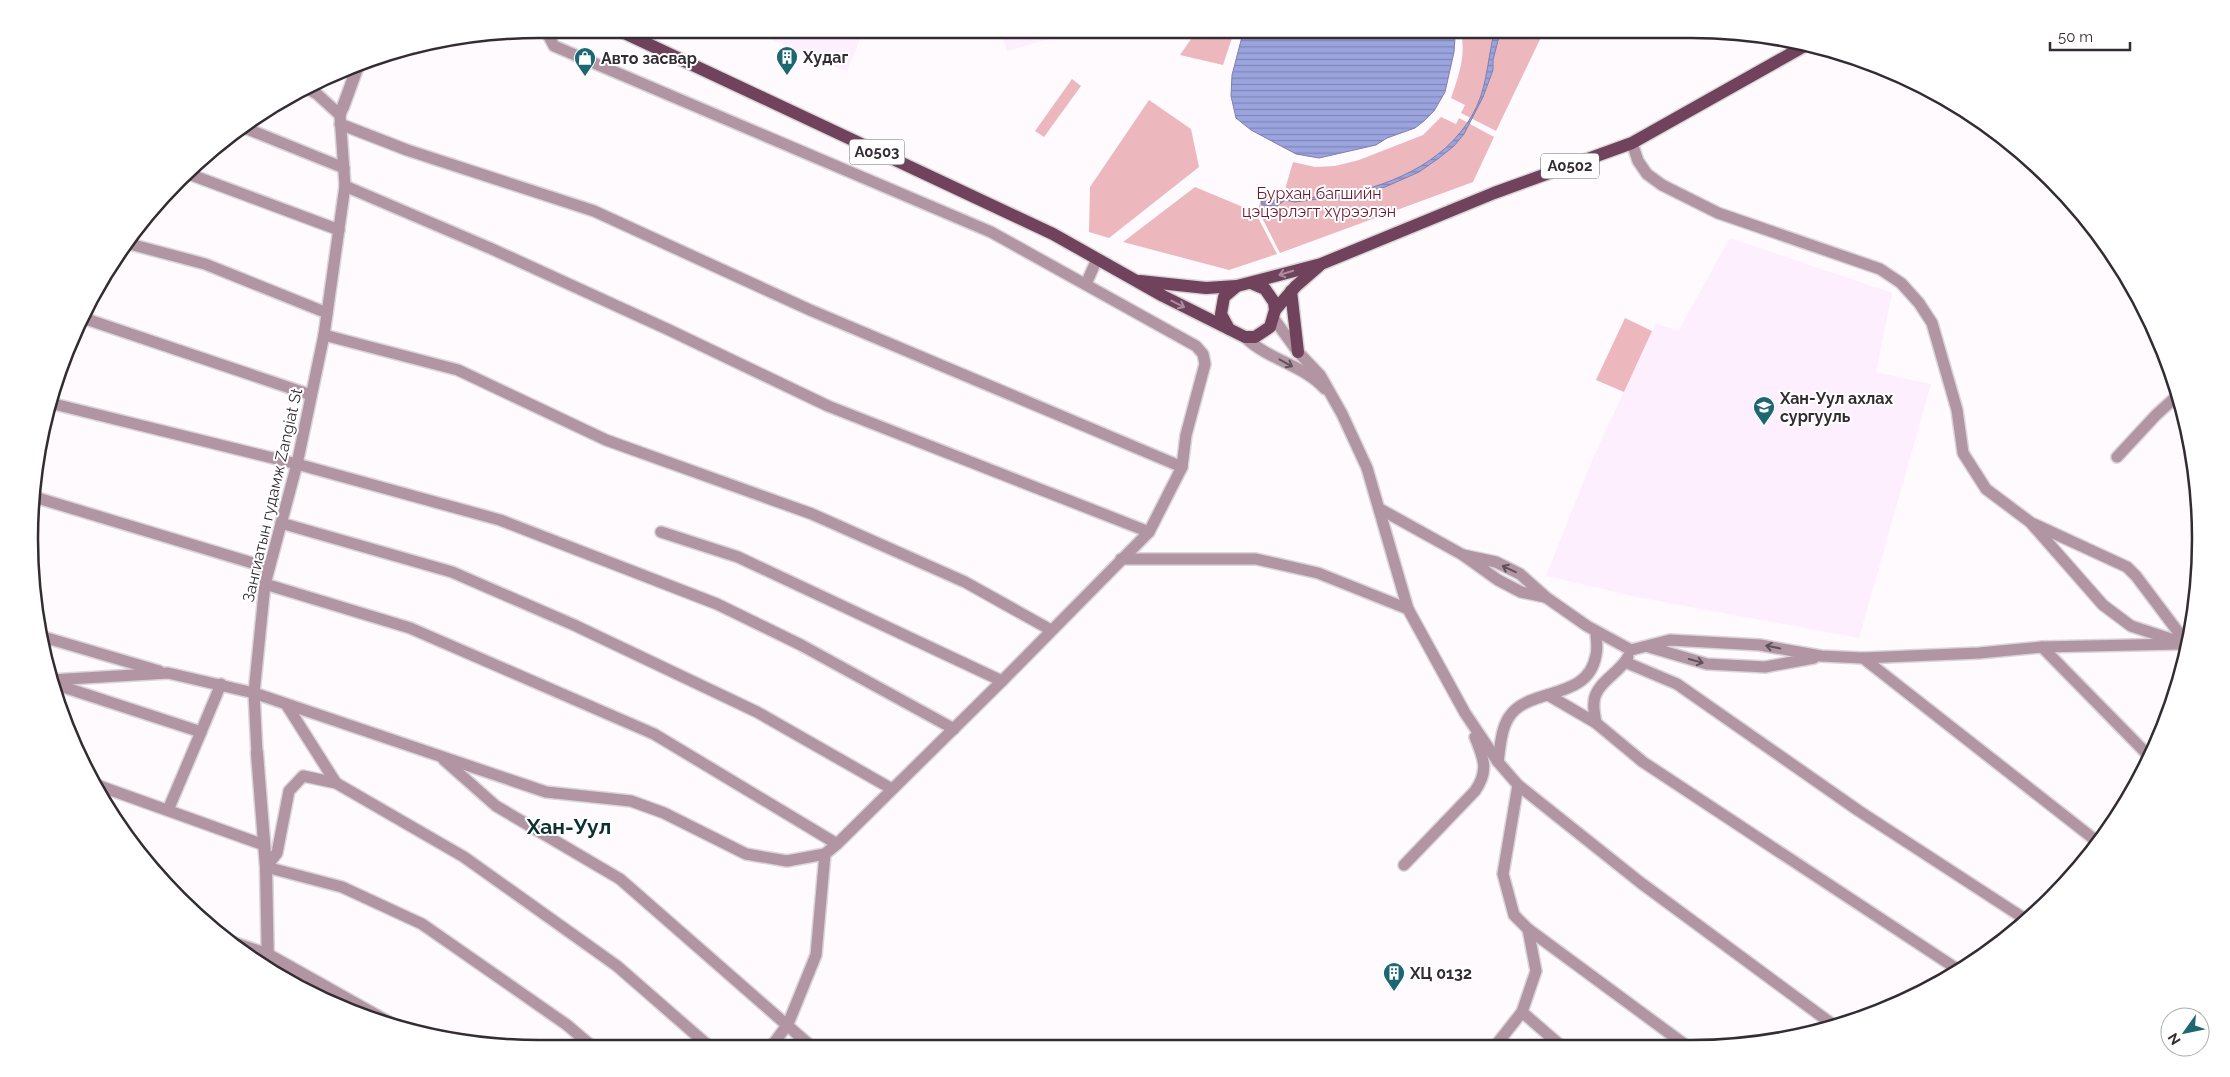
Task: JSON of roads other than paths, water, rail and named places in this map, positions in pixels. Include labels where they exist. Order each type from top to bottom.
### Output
[{"type":"main road","name":"A0503","points":[[635,38],[1053,234],[1135,280],[1229,329]]},
{"type":"main road","name":"A0502","points":[[1237,286],[1321,264],[1494,194],[1632,143],[1798,49]]},
{"type":"main road","name":"A0502","points":[[1246,337],[1254,337],[1270,327],[1275,314],[1291,291],[1321,264]]},
{"type":"main road","name":"A0503","points":[[1135,280],[1206,288],[1237,286]]},
{"type":"main road","points":[[1251,283],[1265,289],[1274,302],[1275,314]]},
{"type":"main road","points":[[1237,286],[1230,290],[1222,305],[1221,314],[1229,329],[1246,337]]},
{"type":"main road","points":[[1291,291],[1298,352]]},
{"type":"street","points":[[48,638],[168,673],[254,693],[546,792],[631,801],[664,813],[746,854],[787,861],[825,854],[837,844],[1149,532],[1182,467],[1186,435],[1205,364],[1203,354],[1196,346],[991,232],[554,46],[550,38]]},
{"type":"street","name":"Зангиатын гудамж Zangiat St","points":[[268,960],[266,867],[254,693],[265,584],[297,464],[324,335],[345,186],[341,115],[356,73]]},
{"type":"street","points":[[313,91],[341,115],[407,150],[594,210],[810,310],[1182,467]]},
{"type":"street","points":[[249,130],[344,168]]},
{"type":"street","points":[[1632,143],[1638,160],[1647,174],[1662,185],[1718,213],[1880,269],[1901,283],[1919,303],[1932,324],[1957,410],[1963,453],[1986,489],[2030,522],[2103,605],[2131,626],[2181,643]]},
{"type":"street","points":[[193,176],[339,230]]},
{"type":"street","points":[[345,186],[492,249],[667,329],[828,406],[1149,532]]},
{"type":"street","points":[[133,245],[205,264],[327,313]]},
{"type":"street","points":[[1086,284],[1096,258]]},
{"type":"street","points":[[1275,314],[1298,352],[1320,375],[1333,398],[1367,468],[1408,609],[1465,712],[1498,762],[1518,785],[1641,883],[1827,1020]]},
{"type":"street","points":[[87,320],[311,395]]},
{"type":"street","points":[[324,335],[458,370],[606,440],[812,514],[965,582],[1051,630]]},
{"type":"street","points":[[1246,337],[1254,345],[1315,381],[1333,398]]},
{"type":"street","points":[[2117,456],[2172,400]]},
{"type":"street","points":[[56,405],[297,464],[500,520],[717,604],[801,645],[954,729]]},
{"type":"street","points":[[40,499],[270,568]]},
{"type":"street","points":[[1380,509],[1463,555],[1498,580],[1522,592],[1547,598],[1596,632],[1631,650],[1649,647],[1670,640],[1760,644],[1821,656],[1863,658],[1979,653],[2042,647],[2181,645]]},
{"type":"street","points":[[2030,522],[2127,567],[2183,637]]},
{"type":"street","points":[[281,523],[452,572],[574,625],[757,712],[892,789]]},
{"type":"street","points":[[661,532],[738,557],[1002,681]]},
{"type":"street","points":[[1121,559],[1256,558],[1318,573],[1408,609]]},
{"type":"street","points":[[265,584],[410,628],[654,734],[837,844]]},
{"type":"street","points":[[1498,762],[1501,739],[1508,718],[1521,704],[1564,691],[1578,683],[1589,672],[1596,656],[1596,632]]},
{"type":"street","points":[[1649,647],[1707,664],[1765,667],[1821,656]]},
{"type":"street","points":[[2042,647],[2145,752]]},
{"type":"street","points":[[1596,723],[1593,701],[1604,683],[1626,662],[1631,650]]},
{"type":"street","points":[[1863,658],[2093,838]]},
{"type":"street","points":[[1626,662],[1677,684],[1859,811],[2021,916]]},
{"type":"street","points":[[1589,672],[1604,683]]},
{"type":"street","points":[[59,680],[168,673]]},
{"type":"street","points":[[59,684],[201,732]]},
{"type":"street","points":[[168,810],[221,684]]},
{"type":"street","points":[[1548,695],[1596,723],[1642,762],[1952,966]]},
{"type":"street","points":[[286,704],[336,783]]},
{"type":"street","points":[[1404,865],[1475,792],[1482,781],[1485,770],[1482,754],[1465,712]]},
{"type":"street","points":[[439,756],[496,806],[620,878],[805,1040]]},
{"type":"street","points":[[585,1040],[567,1025],[422,924],[342,887],[266,867],[277,853],[289,791],[303,776],[336,783],[464,857],[617,966],[702,1040]]},
{"type":"street","points":[[1518,785],[1503,874],[1514,915],[1528,928],[1679,1040]]},
{"type":"street","points":[[104,788],[264,845]]},
{"type":"street","points":[[776,1040],[788,1024],[816,955],[825,854]]},
{"type":"street","points":[[1500,1040],[1522,1012],[1536,971],[1528,928]]},
{"type":"street","points":[[259,954],[268,954],[363,1007]]},
{"type":"street","points":[[1522,1012],[1554,1040]]},
{"type":"water","points":[[1242,38],[1455,38],[1454,52],[1445,92],[1434,111],[1424,121],[1415,128],[1387,138],[1376,145],[1319,158],[1296,154],[1251,130],[1236,118],[1231,96],[1232,75]]},
{"type":"water","points":[[1499,38],[1493,60],[1493,70],[1483,97],[1464,134],[1454,146],[1439,158],[1419,172],[1385,187],[1334,200],[1325,198],[1295,202],[1285,200],[1277,206],[1262,205],[1261,201],[1276,200],[1286,195],[1308,199],[1323,194],[1342,195],[1362,190],[1402,176],[1438,155],[1466,125],[1477,106],[1486,78],[1493,39]]},
{"type":"place","name":"Худаг","points":[[787,76]]},
{"type":"place","name":"Авто засвар","points":[[585,77]]},
{"type":"place","name":"Хан-Уул ахлах сургууль","points":[[1764,426]]},
{"type":"place","name":"ХЦ 0132","points":[[1394,992]]},
{"type":"district","name":"Хан-Уул","points":[[569,827]]},
{"type":"park label","name":"Бурхан багшийн цэцэрлэгт хүрээлэн","points":[[1319,202]]}]
